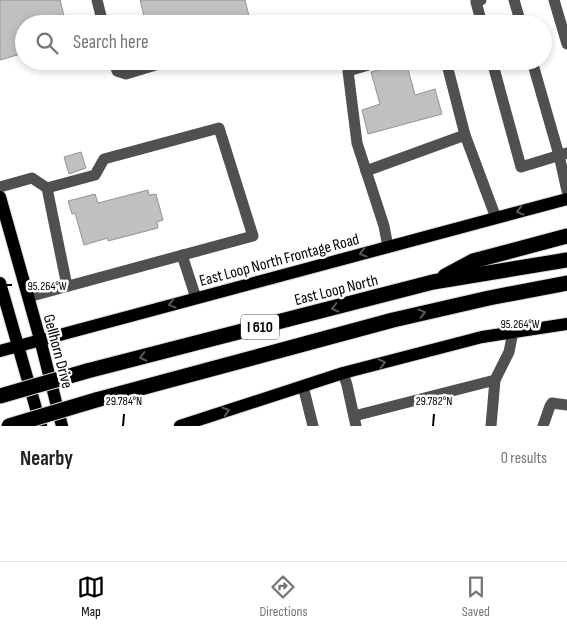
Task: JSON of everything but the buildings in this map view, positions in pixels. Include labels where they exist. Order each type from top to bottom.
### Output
[{"type":"highway","points":[[433,282],[473,262],[567,236]]},
{"type":"highway","name":"East Loop North","points":[[0,396],[87,371],[433,282],[567,260]]},
{"type":"highway","name":"I 610","points":[[9,426],[96,400],[392,320],[567,283]]},
{"type":"highway","points":[[489,298],[567,294]]},
{"type":"main road","name":"Gellhorn Drive","points":[[0,197],[62,426]]},
{"type":"main road","name":"East Loop North Frontage Road","points":[[0,352],[567,199]]},
{"type":"main road","points":[[0,283],[41,426]]},
{"type":"main road","points":[[180,426],[343,374],[482,338],[567,324]]},
{"type":"lane","points":[[97,0],[101,15]]},
{"type":"lane","points":[[480,15],[476,2],[482,0]]},
{"type":"lane","points":[[514,0],[518,15]]},
{"type":"lane","points":[[554,0],[567,44]]},
{"type":"lane","points":[[117,70],[126,74],[139,70]]},
{"type":"lane","points":[[351,70],[348,71],[357,143],[384,226],[388,247]]},
{"type":"lane","points":[[448,70],[465,135],[496,218]]},
{"type":"lane","points":[[494,70],[521,167],[563,154]]},
{"type":"lane","points":[[535,70],[563,154],[567,191]]},
{"type":"lane","points":[[28,297],[253,236],[220,128],[104,159],[95,175],[47,188]]},
{"type":"lane","points":[[366,171],[465,135]]},
{"type":"lane","points":[[0,187],[32,178],[47,188],[67,286]]},
{"type":"lane","points":[[182,256],[196,298]]},
{"type":"lane","points":[[491,426],[495,380],[509,352],[513,332]]},
{"type":"lane","points":[[343,374],[355,421],[495,380]]},
{"type":"lane","points":[[303,386],[313,426]]},
{"type":"lane","points":[[544,426],[552,403],[567,405]]}]
